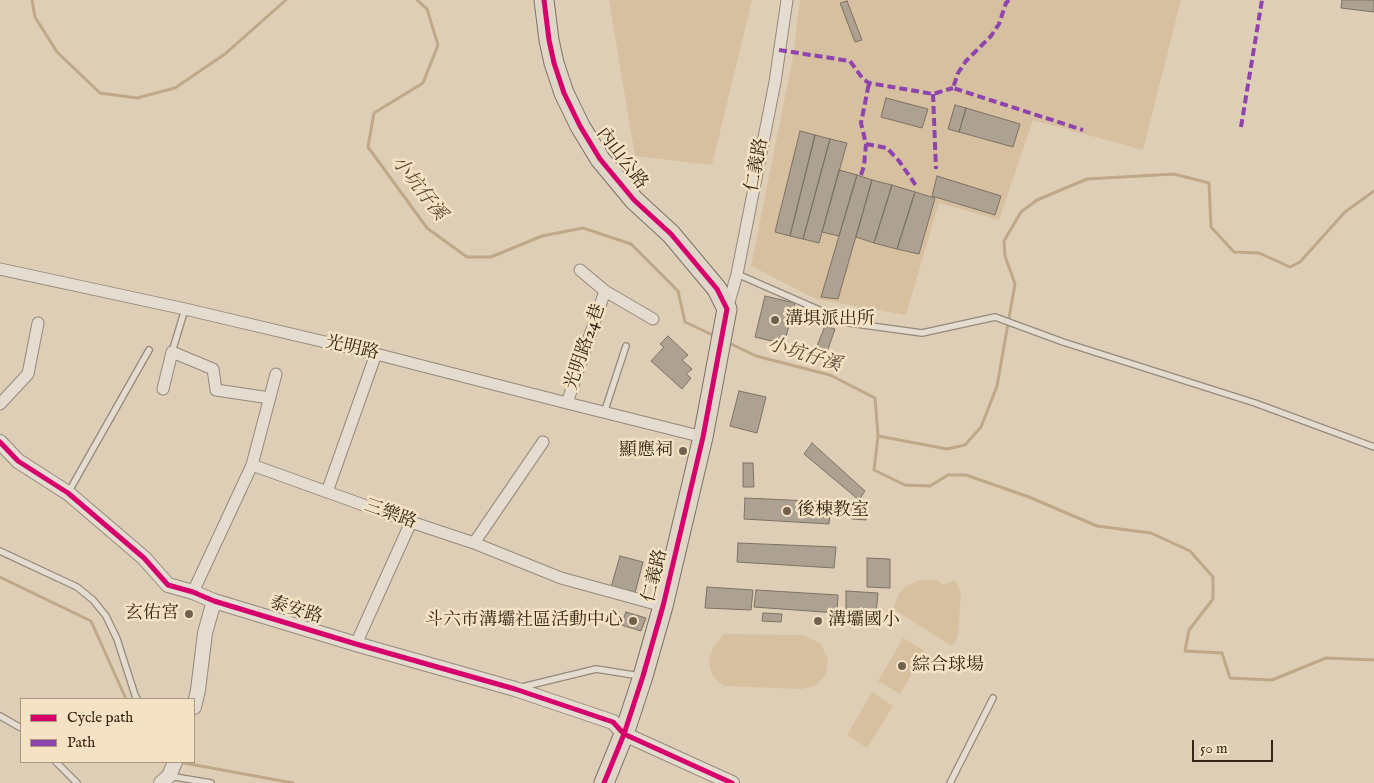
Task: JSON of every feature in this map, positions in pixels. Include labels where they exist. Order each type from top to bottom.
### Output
[{"type":"main road","name":"內山公路","points":[[544,0],[554,63],[564,93],[580,126],[600,159],[634,200],[677,241],[717,289],[727,309]]},
{"type":"main road","name":"仁義路","points":[[604,783],[624,734],[663,606],[703,436],[727,309]]},
{"type":"street","name":"仁義路","points":[[727,309],[737,274],[775,82],[787,0]]},
{"type":"street","name":"光明路","points":[[0,269],[185,309],[376,354],[567,404],[703,436]]},
{"type":"street","name":"光明路24巷","points":[[580,270],[605,291],[653,319]]},
{"type":"street","name":"光明路24巷","points":[[567,404],[605,291]]},
{"type":"street","points":[[0,404],[28,374],[38,323]]},
{"type":"street","points":[[163,389],[172,352],[212,369],[216,390],[270,398]]},
{"type":"street","points":[[327,492],[376,354]]},
{"type":"street","points":[[193,592],[252,465],[276,374]]},
{"type":"street","name":"泰安路","points":[[0,442],[18,461],[68,493],[144,558],[168,585],[356,644],[515,689],[613,722],[624,734],[732,783]]},
{"type":"street","points":[[474,543],[543,442]]},
{"type":"street","name":"三樂路","points":[[252,465],[474,543],[561,578],[663,606]]},
{"type":"street","points":[[356,644],[411,522]]},
{"type":"street","points":[[195,703],[205,633],[214,601]]},
{"type":"lane","points":[[737,274],[849,323],[922,333],[995,317],[1063,342],[1255,403],[1374,448]]},
{"type":"lane","points":[[172,352],[185,309]]},
{"type":"lane","points":[[604,413],[626,346]]},
{"type":"lane","points":[[68,493],[149,350]]},
{"type":"lane","points":[[0,551],[77,587],[93,600],[106,616],[117,639],[136,698]]},
{"type":"lane","points":[[515,689],[596,669],[643,676]]},
{"type":"lane","points":[[950,783],[993,698]]},
{"type":"lane","points":[[0,716],[20,727]]},
{"type":"lane","points":[[57,763],[77,783]]},
{"type":"lane","points":[[169,773],[211,783]]},
{"type":"shaded area","points":[[609,0],[752,0],[712,165],[635,156]]},
{"type":"shaded area","points":[[800,0],[1181,0],[1143,150],[1033,120],[999,220],[939,203],[906,315],[816,299],[751,266],[792,62]]},
{"type":"shaded area","points":[[919,580],[938,580],[943,585],[955,580],[961,593],[958,637],[952,646],[893,609],[898,595],[905,587]]},
{"type":"shaded area","points":[[724,634],[804,635],[821,644],[828,660],[826,675],[815,686],[801,689],[723,686],[712,675],[709,661],[713,647]]},
{"type":"shaded area","name":"綜合球場","points":[[903,638],[925,651],[900,694],[878,681]]},
{"type":"shaded area","name":"綜合球場","points":[[872,692],[893,706],[867,748],[847,735]]},
{"type":"building","points":[[1342,0],[1374,0],[1374,12],[1341,8]]},
{"type":"building","points":[[847,1],[862,40],[855,42],[840,3]]},
{"type":"building","points":[[886,98],[928,109],[922,128],[881,117]]},
{"type":"building","points":[[955,105],[966,108],[959,132],[948,129]]},
{"type":"building","points":[[966,108],[1020,124],[1013,147],[959,132]]},
{"type":"building","points":[[800,131],[815,135],[790,236],[775,232]]},
{"type":"building","points":[[815,135],[830,139],[803,239],[790,236]]},
{"type":"building","points":[[830,139],[847,143],[819,243],[803,239]]},
{"type":"building","points":[[839,170],[857,175],[839,236],[822,232]]},
{"type":"building","points":[[857,175],[872,180],[838,299],[821,297]]},
{"type":"building","points":[[937,176],[1001,196],[995,215],[932,196]]},
{"type":"building","points":[[872,180],[892,185],[874,243],[856,237]]},
{"type":"building","points":[[892,185],[915,192],[897,249],[874,243]]},
{"type":"building","points":[[915,192],[935,198],[919,254],[897,249]]},
{"type":"building","name":"溝埧派出所","points":[[765,296],[795,303],[784,344],[755,337]]},
{"type":"building","points":[[825,326],[835,329],[826,355],[815,351]]},
{"type":"building","points":[[668,336],[688,355],[682,360],[692,369],[686,374],[691,378],[682,389],[651,361],[664,347],[660,344]]},
{"type":"building","points":[[739,391],[766,397],[757,433],[730,426]]},
{"type":"building","points":[[812,443],[865,491],[859,500],[804,454]]},
{"type":"building","points":[[743,463],[753,463],[754,487],[743,487]]},
{"type":"building","name":"後棟教室","points":[[745,498],[831,502],[829,524],[744,519]]},
{"type":"building","points":[[851,505],[866,506],[866,520],[852,519]]},
{"type":"building","points":[[738,543],[836,547],[834,568],[737,562]]},
{"type":"building","points":[[620,556],[643,562],[635,593],[611,587]]},
{"type":"building","points":[[867,558],[890,559],[890,588],[867,587]]},
{"type":"building","points":[[707,587],[753,590],[751,610],[705,608]]},
{"type":"building","points":[[756,590],[838,595],[837,613],[754,607]]},
{"type":"building","points":[[846,591],[878,593],[876,614],[846,614]]},
{"type":"building","name":"斗六市溝壩社區活動中心","points":[[626,612],[646,618],[641,631],[621,625]]},
{"type":"building","points":[[763,613],[782,614],[781,622],[762,621]]},
{"type":"waterway","name":"小坑仔溪","points":[[32,0],[35,17],[57,52],[100,93],[137,98],[175,88],[225,54],[286,0]]},
{"type":"waterway","name":"小坑仔溪","points":[[417,0],[427,9],[438,45],[423,83],[374,113],[368,147],[427,228],[467,257],[491,257],[542,236],[583,228],[631,244],[678,291],[685,322],[715,336]]},
{"type":"waterway","points":[[878,436],[947,449],[965,445],[981,427],[997,386],[1015,284],[1005,256],[1004,241],[1021,212],[1037,200],[1087,179],[1174,174],[1209,183],[1211,227],[1234,252],[1259,253],[1290,267],[1300,262],[1345,212],[1374,191]]},
{"type":"waterway","name":"小坑仔溪","points":[[727,342],[756,356],[830,375],[875,398],[878,436],[874,470],[905,485],[930,486],[948,475],[966,475],[1029,497],[1097,526],[1151,533],[1190,551],[1213,577],[1213,599],[1189,630],[1185,651],[1222,653],[1230,678],[1272,680],[1326,658],[1374,660]]},
{"type":"waterway","points":[[0,577],[91,621],[126,698]]},
{"type":"waterway","points":[[184,763],[293,783]]},
{"type":"marked path","points":[[1009,0],[1006,3],[999,24],[991,36],[966,61],[958,73],[953,88],[1083,130]]},
{"type":"marked path","points":[[1241,127],[1262,0]]},
{"type":"marked path","points":[[779,50],[850,61],[863,79],[869,83],[933,94],[953,88]]},
{"type":"marked path","points":[[861,175],[864,166],[866,144],[861,123],[869,83]]},
{"type":"marked path","points":[[933,94],[936,169]]},
{"type":"marked path","points":[[866,144],[887,148],[899,161],[917,187]]},
{"type":"cycle path","points":[[544,0],[554,63],[564,93],[580,126],[600,159],[634,200],[671,234],[717,289],[727,309],[703,437],[663,606],[624,734],[604,783]]},
{"type":"cycle path","points":[[0,442],[18,461],[68,493],[144,558],[168,585],[356,644],[515,689],[613,722],[624,734],[732,783]]},
{"type":"place","name":"溝埧派出所","points":[[775,320]]},
{"type":"place","name":"顯應祠","points":[[683,451]]},
{"type":"place","name":"後棟教室","points":[[787,511]]},
{"type":"place","name":"玄佑宮","points":[[189,614]]},
{"type":"place","name":"斗六市溝壩社區活動中心","points":[[633,621]]},
{"type":"place","name":"溝壩國小","points":[[818,621]]},
{"type":"place","name":"綜合球場","points":[[902,666]]}]
